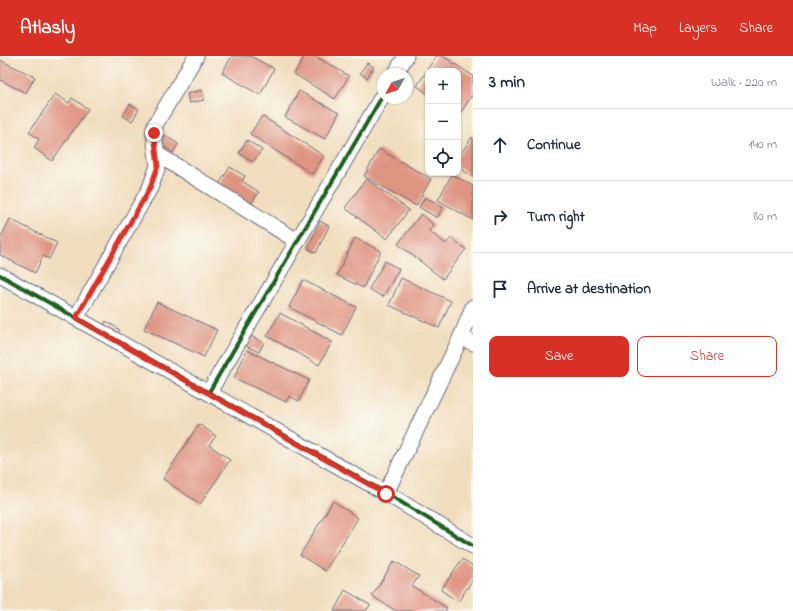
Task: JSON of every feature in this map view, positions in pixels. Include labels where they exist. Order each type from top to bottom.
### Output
[{"type":"street","points":[[76,318],[150,188],[158,166],[154,133],[155,125],[196,56]]},
{"type":"street","points":[[399,68],[406,56]]},
{"type":"street","points":[[209,392],[378,104]]},
{"type":"street","points":[[157,154],[298,241]]},
{"type":"street","points":[[0,275],[209,392],[473,546]]},
{"type":"street","points":[[386,494],[467,340],[473,306]]},
{"type":"building","points":[[232,56],[251,56],[274,69],[260,95],[222,73]]},
{"type":"building","points":[[305,56],[315,56],[349,76],[335,99],[294,74]]},
{"type":"building","points":[[436,56],[443,56],[461,68],[428,68]]},
{"type":"building","points":[[0,60],[35,77],[26,93],[0,80]]},
{"type":"building","points":[[367,63],[374,67],[367,78],[360,73]]},
{"type":"building","points":[[461,68],[473,76],[473,94],[461,112]]},
{"type":"building","points":[[425,73],[425,92],[417,86]]},
{"type":"building","points":[[202,90],[204,100],[189,103],[187,94]]},
{"type":"building","points":[[299,91],[339,113],[325,139],[285,117]]},
{"type":"building","points":[[55,94],[69,103],[72,98],[88,109],[52,161],[34,148],[39,139],[29,132]]},
{"type":"building","points":[[130,104],[139,109],[132,121],[123,116]]},
{"type":"building","points":[[262,116],[324,156],[312,174],[250,134]]},
{"type":"building","points":[[165,135],[178,144],[173,153],[160,144]]},
{"type":"building","points":[[472,137],[473,177],[461,169],[461,154]]},
{"type":"building","points":[[247,140],[262,150],[253,162],[239,153]]},
{"type":"building","points":[[379,149],[431,179],[416,206],[364,176]]},
{"type":"building","points":[[230,167],[245,176],[242,181],[259,192],[250,205],[219,184]]},
{"type":"building","points":[[451,176],[456,176],[473,186],[473,220],[438,200]]},
{"type":"building","points":[[366,179],[409,210],[387,239],[345,208]]},
{"type":"building","points":[[425,197],[443,207],[437,218],[419,207]]},
{"type":"building","points":[[421,214],[434,225],[429,231],[446,244],[451,238],[466,249],[443,279],[398,244]]},
{"type":"building","points":[[10,219],[57,243],[49,259],[43,256],[35,273],[0,255],[0,239]]},
{"type":"building","points":[[320,221],[329,226],[316,253],[308,248]]},
{"type":"building","points":[[355,238],[381,251],[363,288],[337,275]]},
{"type":"building","points":[[385,261],[399,269],[383,297],[369,289]]},
{"type":"building","points":[[401,278],[451,301],[439,328],[389,305]]},
{"type":"building","points":[[303,280],[356,307],[342,335],[289,307]]},
{"type":"building","points":[[157,302],[217,330],[204,357],[144,329]]},
{"type":"building","points":[[280,313],[332,342],[319,365],[267,336]]},
{"type":"building","points":[[106,321],[120,330],[117,335],[103,327]]},
{"type":"building","points":[[251,336],[264,343],[259,352],[246,346]]},
{"type":"building","points":[[247,350],[309,380],[299,401],[289,396],[286,402],[234,378]]},
{"type":"building","points":[[199,424],[216,436],[209,445],[230,460],[200,504],[163,479]]},
{"type":"building","points":[[333,501],[358,518],[325,571],[300,555]]},
{"type":"building","points":[[462,559],[473,566],[473,579],[458,602],[441,590]]},
{"type":"building","points":[[394,561],[419,576],[412,586],[447,608],[445,611],[396,611],[372,596]]},
{"type":"building","points":[[345,590],[370,605],[366,611],[334,611]]},
{"type":"cycle path","points":[[209,392],[378,104]]},
{"type":"cycle path","points":[[0,275],[386,493],[473,546]]},
{"type":"route","points":[[154,133],[158,166],[150,188],[76,318],[209,392],[386,494]]}]
